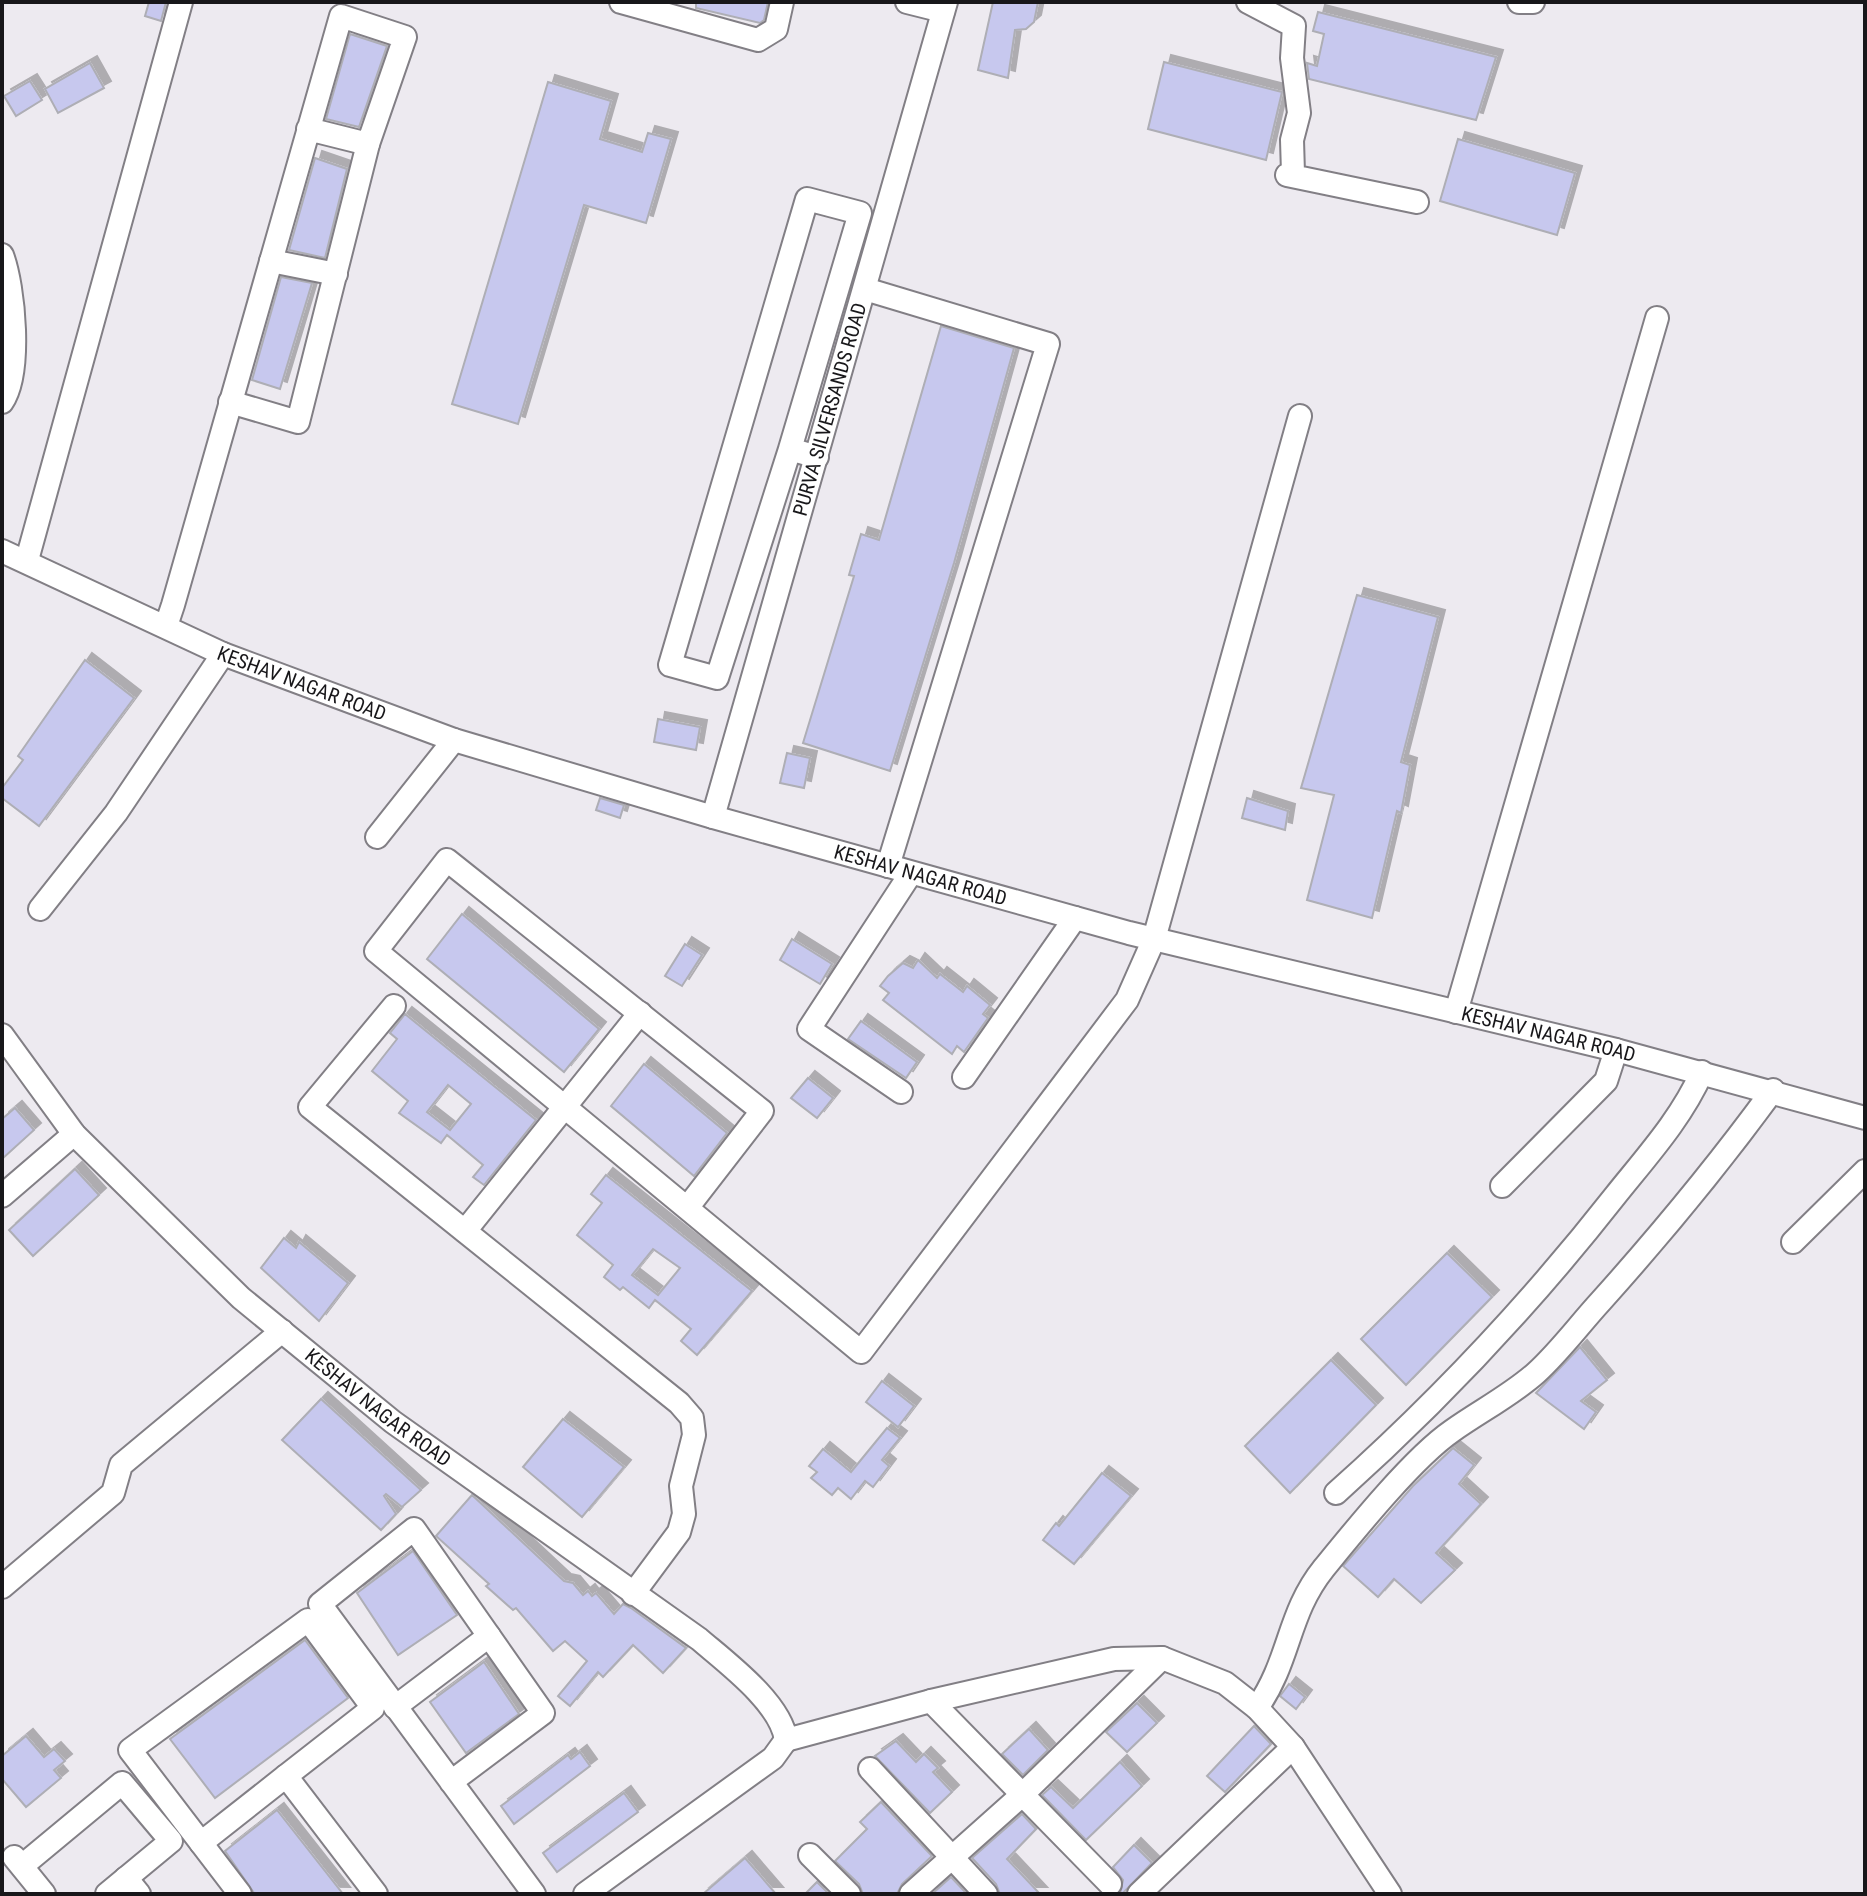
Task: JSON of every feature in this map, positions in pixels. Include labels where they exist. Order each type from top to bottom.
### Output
[{"type":"street","points":[[27,560],[181,2]]},
{"type":"street","points":[[621,2],[758,40],[776,29],[782,2]]},
{"type":"street","points":[[907,2],[945,7]]},
{"type":"street","points":[[1248,2],[1294,26],[1292,58],[1299,113],[1292,140],[1293,173],[1287,175],[1417,202]]},
{"type":"street","points":[[1519,2],[1533,2]]},
{"type":"street","name":"PURVA SILVERSANDS ROAD","points":[[713,817],[945,7]]},
{"type":"street","points":[[166,626],[230,402],[271,261],[308,129],[341,16],[405,37],[368,144],[298,422],[230,402]]},
{"type":"street","points":[[308,129],[368,144]]},
{"type":"street","points":[[807,199],[860,213],[790,449],[717,678],[670,665],[807,199]]},
{"type":"street","points":[[2,255],[13,374],[2,402]]},
{"type":"street","points":[[271,261],[336,274]]},
{"type":"street","points":[[865,289],[1048,344],[888,866]]},
{"type":"street","points":[[1456,1012],[1657,318]]},
{"type":"street","points":[[687,1208],[762,1111],[447,860],[376,951],[861,1352],[1127,1000],[1154,939],[1300,416]]},
{"type":"street","points":[[790,449],[817,457]]},
{"type":"street","name":"KESHAV NAGAR ROAD","points":[[2,551],[27,560],[223,654],[454,740],[713,817],[1075,918],[1616,1050],[1773,1090],[1865,1118]]},
{"type":"street","points":[[40,909],[116,813],[223,654]]},
{"type":"street","points":[[377,837],[454,740]]},
{"type":"street","points":[[901,1092],[809,1029],[911,873]]},
{"type":"street","points":[[964,1077],[1075,918]]},
{"type":"street","points":[[394,1006],[310,1107],[679,1403],[692,1418],[694,1435],[681,1486],[684,1514],[679,1532],[633,1594]]},
{"type":"street","points":[[465,1231],[640,1013]]},
{"type":"street","name":"KESHAV NAGAR ROAD","points":[[2,1035],[74,1134],[241,1298],[393,1422],[699,1639],[738,1673],[784,1726],[786,1740]]},
{"type":"street","points":[[1502,1186],[1606,1081],[1616,1050]]},
{"type":"street","points":[[1336,1493],[1411,1427],[1495,1339],[1593,1225],[1674,1122],[1702,1072]]},
{"type":"street","points":[[1257,1708],[1279,1674],[1295,1614],[1325,1567],[1440,1442],[1535,1374],[1567,1342],[1696,1192],[1773,1090]]},
{"type":"street","points":[[2,1196],[74,1134]]},
{"type":"street","points":[[1793,1242],[1865,1171]]},
{"type":"street","points":[[2,1587],[113,1493],[121,1465],[282,1331]]},
{"type":"street","points":[[451,1782],[543,1713],[414,1529],[320,1604],[395,1707],[534,1894]]},
{"type":"street","points":[[201,1843],[373,1708],[308,1620],[130,1750],[201,1843],[240,1894]]},
{"type":"street","points":[[395,1707],[489,1636]]},
{"type":"street","points":[[911,1894],[1022,1795],[1162,1658]]},
{"type":"street","points":[[585,1894],[773,1758],[786,1740],[931,1701],[1114,1659],[1162,1658],[1225,1683],[1257,1708],[1293,1747],[1390,1894]]},
{"type":"street","points":[[931,1701],[1110,1884]]},
{"type":"street","points":[[1139,1894],[1293,1747]]},
{"type":"street","points":[[870,1769],[986,1894]]},
{"type":"street","points":[[286,1776],[376,1894]]},
{"type":"street","points":[[44,1894],[18,1862],[122,1783],[171,1841],[133,1886],[107,1894]]},
{"type":"street","points":[[810,1855],[849,1894]]},
{"type":"building","points":[[149,2],[166,2],[161,21],[145,16]]},
{"type":"building","points":[[696,2],[768,2],[764,20],[760,23],[696,8]]},
{"type":"building","points":[[993,2],[1038,2],[1034,22],[1026,29],[1015,30],[1008,78],[978,70]]},
{"type":"building","points":[[1318,12],[1496,57],[1476,120],[1309,79],[1307,63],[1317,66],[1324,34],[1313,31]]},
{"type":"building","points":[[350,34],[387,46],[359,127],[326,119]]},
{"type":"building","points":[[1164,62],[1282,92],[1266,160],[1148,129]]},
{"type":"building","points":[[90,63],[104,88],[58,113],[45,89]]},
{"type":"building","points":[[30,81],[42,100],[16,116],[4,96]]},
{"type":"building","points":[[548,82],[611,101],[600,139],[642,152],[648,133],[671,139],[646,223],[584,205],[518,424],[452,404]]},
{"type":"building","points":[[1458,139],[1575,173],[1557,235],[1440,201]]},
{"type":"building","points":[[315,158],[347,169],[325,258],[289,250]]},
{"type":"building","points":[[281,277],[312,283],[280,389],[252,380]]},
{"type":"building","points":[[941,326],[1014,348],[954,563],[890,771],[803,743],[854,576],[849,575],[861,534],[879,540]]},
{"type":"building","points":[[1357,595],[1438,617],[1401,762],[1410,765],[1401,813],[1397,811],[1372,918],[1307,900],[1334,795],[1301,788]]},
{"type":"building","points":[[85,660],[134,698],[39,826],[2,798],[2,788],[23,760],[18,756]]},
{"type":"building","points":[[658,719],[700,727],[696,750],[654,742]]},
{"type":"building","points":[[787,753],[810,758],[804,788],[780,783]]},
{"type":"building","points":[[600,798],[624,805],[620,818],[596,810]]},
{"type":"building","points":[[1247,798],[1288,811],[1285,830],[1242,818]]},
{"type":"building","points":[[462,914],[599,1029],[564,1072],[427,959]]},
{"type":"building","points":[[792,939],[832,964],[820,984],[780,960]]},
{"type":"building","points":[[685,944],[702,955],[682,986],[665,976]]},
{"type":"building","points":[[918,960],[937,978],[940,974],[963,992],[967,986],[990,1005],[983,1014],[988,1018],[964,1052],[957,1046],[952,1054],[883,1000],[889,993],[880,986],[888,976],[903,963],[913,968]]},
{"type":"building","points":[[405,1014],[536,1120],[484,1185],[473,1177],[483,1165],[447,1135],[441,1143],[399,1113],[408,1101],[372,1071],[397,1039],[390,1033]],"holes":[[[448,1085],[471,1104],[450,1130],[427,1112]]]},
{"type":"building","points":[[861,1021],[917,1062],[906,1078],[848,1039]]},
{"type":"building","points":[[644,1064],[727,1133],[694,1176],[611,1106]]},
{"type":"building","points":[[808,1078],[833,1098],[817,1118],[791,1098]]},
{"type":"building","points":[[15,1108],[34,1130],[2,1159],[2,1119]]},
{"type":"building","points":[[75,1169],[99,1195],[33,1256],[9,1230]]},
{"type":"building","points":[[606,1175],[752,1291],[697,1355],[681,1341],[691,1329],[655,1300],[649,1308],[623,1287],[620,1290],[604,1277],[613,1265],[577,1235],[602,1203],[591,1194]],"holes":[[[653,1249],[680,1268],[658,1295],[632,1275]]]},
{"type":"building","points":[[284,1238],[296,1248],[299,1242],[348,1283],[319,1321],[261,1268]]},
{"type":"building","points":[[1447,1253],[1492,1297],[1406,1385],[1361,1339]]},
{"type":"building","points":[[1580,1347],[1607,1380],[1581,1401],[1596,1412],[1584,1429],[1536,1393]]},
{"type":"building","points":[[1331,1360],[1376,1405],[1290,1493],[1245,1446]]},
{"type":"building","points":[[882,1381],[914,1406],[898,1427],[866,1402]]},
{"type":"building","points":[[321,1399],[421,1490],[402,1507],[386,1494],[384,1496],[396,1514],[381,1530],[282,1440]]},
{"type":"building","points":[[563,1419],[624,1467],[582,1517],[523,1467]]},
{"type":"building","points":[[887,1428],[900,1438],[882,1460],[889,1466],[873,1487],[865,1481],[851,1499],[838,1488],[832,1495],[811,1478],[817,1472],[809,1466],[823,1449],[851,1472]]},
{"type":"building","points":[[1453,1448],[1474,1465],[1459,1484],[1481,1504],[1436,1553],[1455,1570],[1421,1603],[1394,1579],[1378,1597],[1343,1566],[1413,1486]]},
{"type":"building","points":[[1102,1473],[1131,1496],[1074,1564],[1043,1540],[1056,1523],[1059,1526]]},
{"type":"building","points":[[472,1495],[583,1595],[588,1591],[592,1596],[596,1593],[614,1614],[623,1604],[631,1608],[686,1648],[663,1673],[633,1645],[603,1677],[598,1672],[570,1706],[558,1696],[587,1661],[565,1641],[553,1651],[516,1608],[513,1610],[486,1586],[489,1584],[436,1536]]},
{"type":"building","points":[[413,1551],[457,1615],[398,1655],[357,1593]]},
{"type":"building","points":[[305,1640],[348,1698],[215,1798],[170,1739]]},
{"type":"building","points":[[484,1662],[519,1714],[466,1753],[430,1702]]},
{"type":"building","points":[[1289,1684],[1305,1697],[1296,1709],[1280,1696]]},
{"type":"building","points":[[1137,1703],[1157,1723],[1127,1752],[1106,1732]]},
{"type":"building","points":[[1254,1726],[1271,1744],[1225,1792],[1207,1776]]},
{"type":"building","points":[[1029,1729],[1048,1750],[1023,1775],[1002,1754]]},
{"type":"building","points":[[26,1736],[44,1757],[54,1749],[65,1761],[54,1770],[61,1778],[26,1807],[2,1779],[2,1756]]},
{"type":"building","points":[[896,1741],[916,1762],[924,1754],[938,1768],[933,1772],[952,1792],[930,1813],[875,1756]]},
{"type":"building","points":[[580,1752],[590,1766],[514,1824],[501,1806],[568,1755],[571,1759]]},
{"type":"building","points":[[1120,1762],[1142,1786],[1086,1840],[1042,1795],[1051,1787],[1073,1808]]},
{"type":"building","points":[[624,1793],[638,1812],[557,1872],[543,1853]]},
{"type":"building","points":[[881,1802],[932,1856],[902,1884],[897,1894],[863,1894],[859,1884],[835,1861],[867,1829],[860,1822]]},
{"type":"building","points":[[277,1810],[343,1894],[254,1893],[225,1851]]},
{"type":"building","points":[[1022,1814],[1036,1829],[1007,1859],[1040,1894],[1000,1894],[996,1884],[972,1858]]},
{"type":"building","points":[[1134,1845],[1152,1863],[1120,1894],[1123,1880],[1113,1867]]},
{"type":"building","points":[[745,1858],[776,1894],[703,1894]]},
{"type":"building","points":[[951,1877],[967,1894],[932,1894]]},
{"type":"building","points":[[817,1882],[829,1894],[805,1894]]}]
